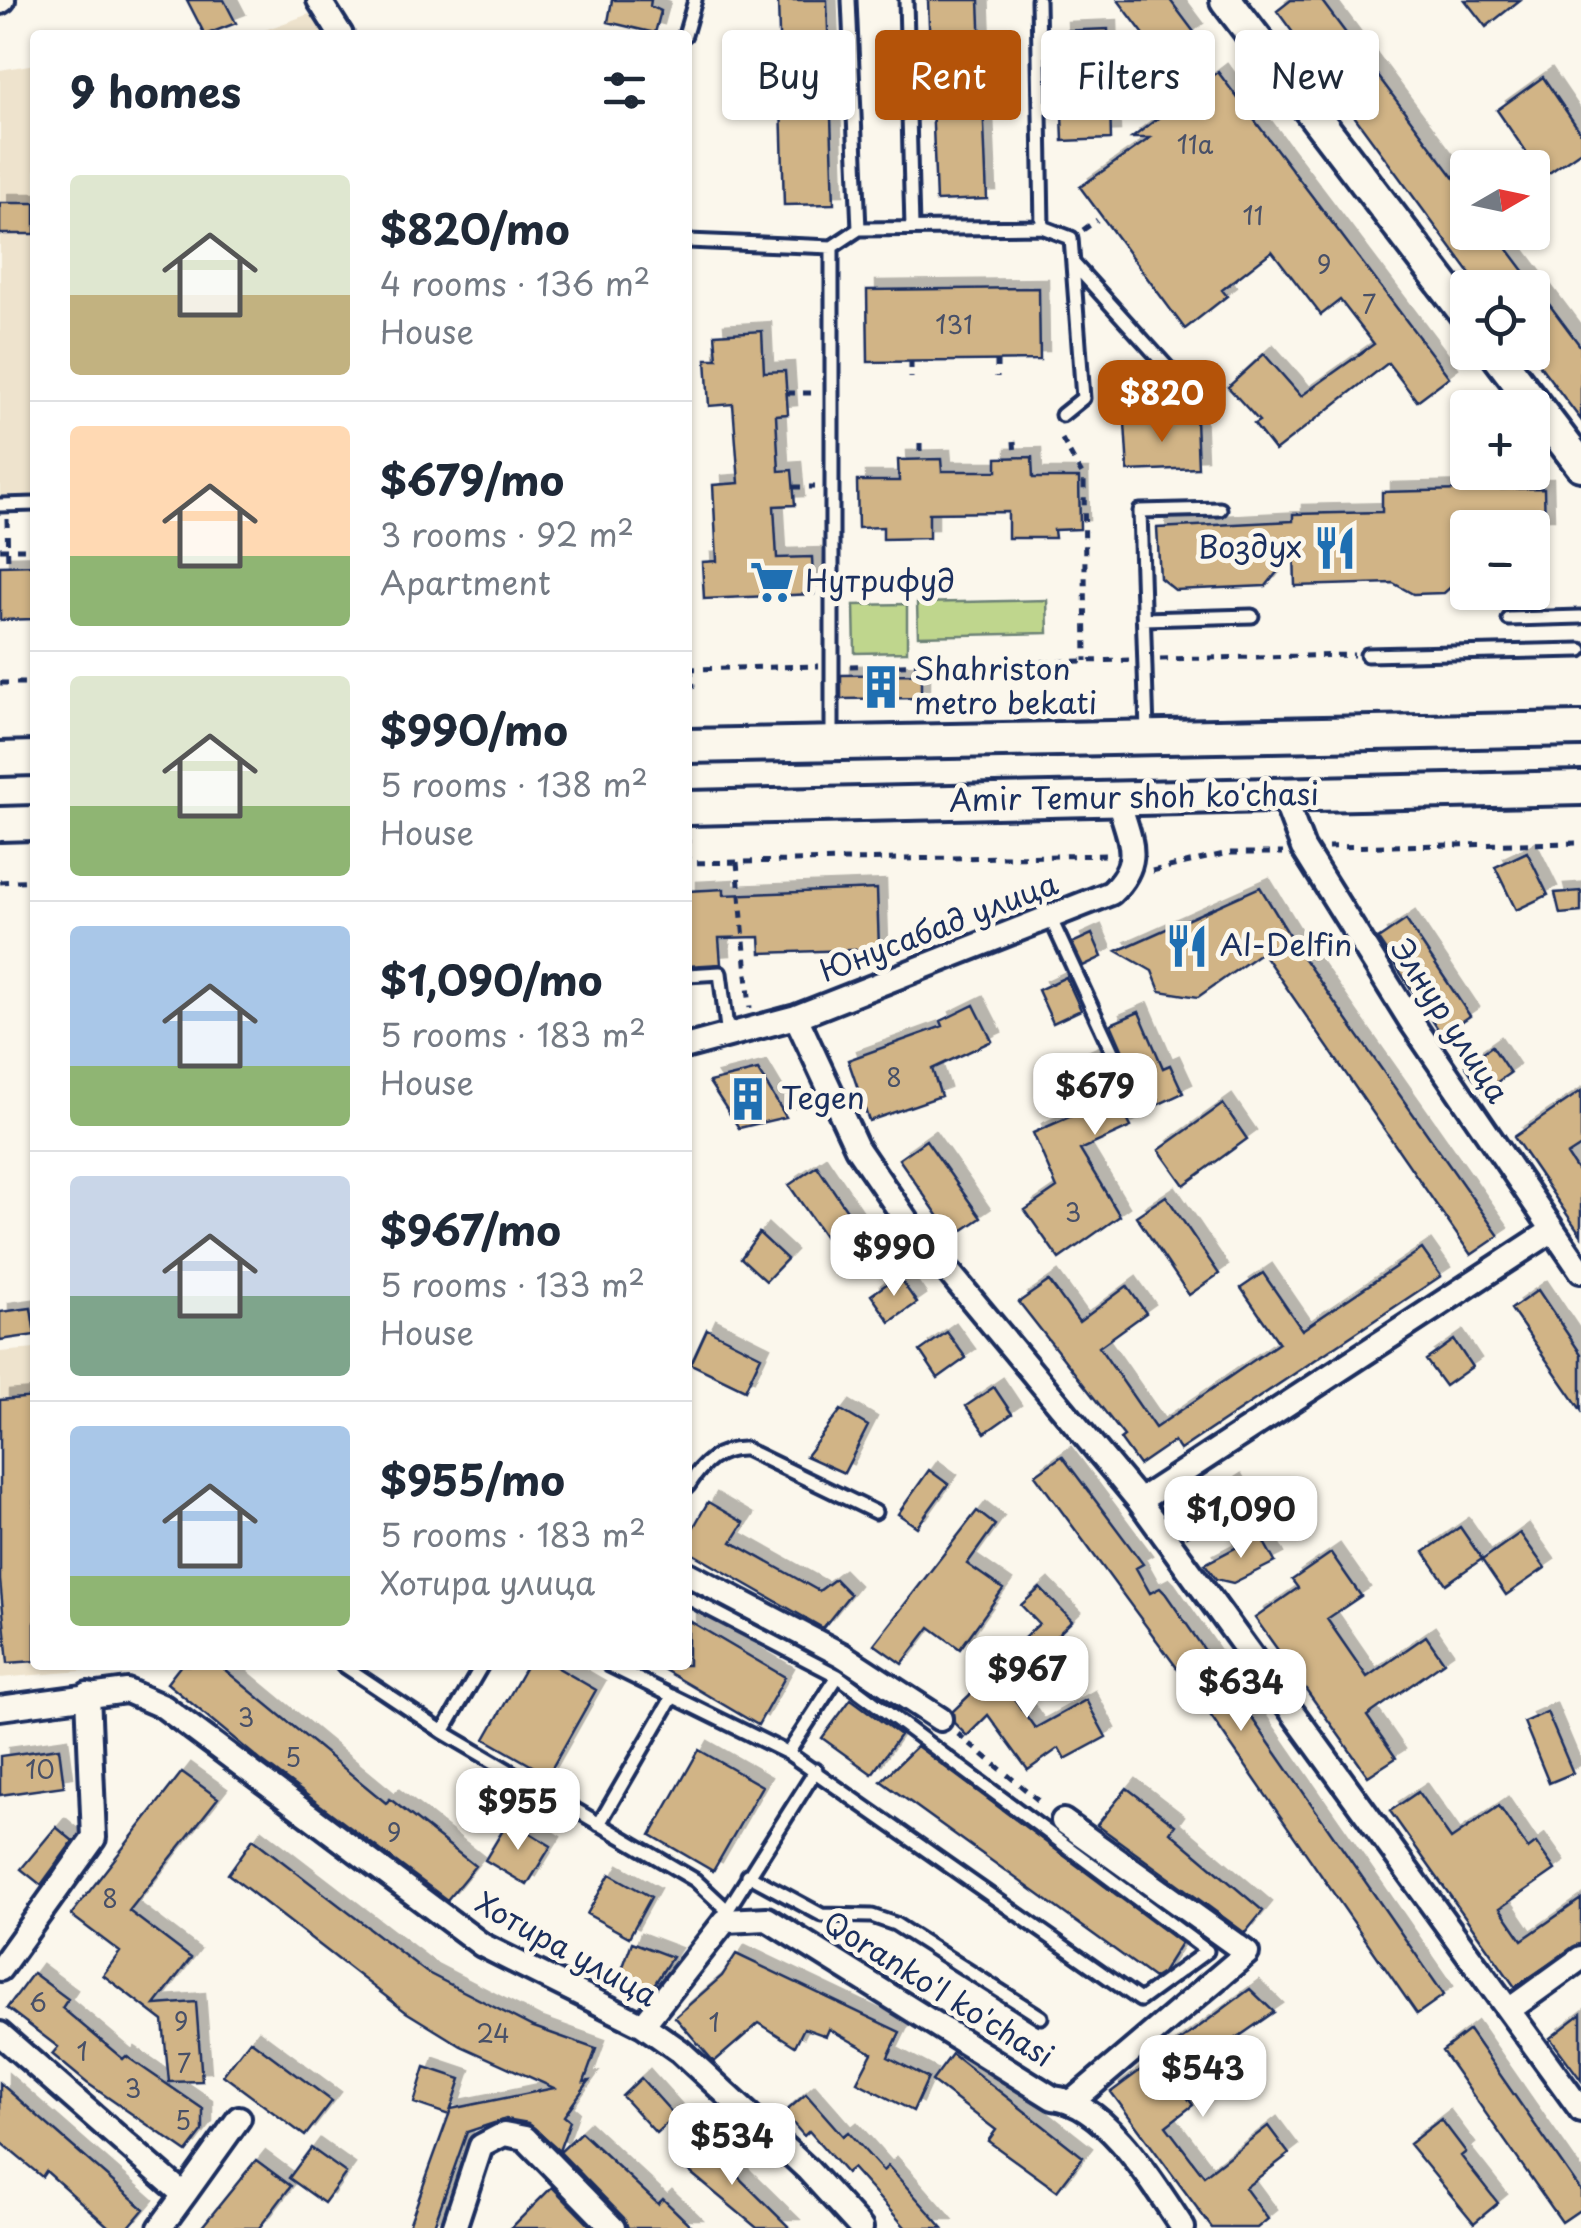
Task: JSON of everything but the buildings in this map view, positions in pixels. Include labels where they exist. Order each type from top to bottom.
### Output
[{"type":"main road","name":"Amir Temur shoh ko'chasi","points":[[692,746],[1581,729]]},
{"type":"main road","points":[[0,759],[30,758]]},
{"type":"main road","name":"Amir Temur shoh ko'chasi","points":[[692,808],[1581,788]]},
{"type":"main road","points":[[0,824],[30,823]]},
{"type":"street","points":[[320,0],[338,30]]},
{"type":"street","points":[[1226,0],[1450,293]]},
{"type":"street","points":[[1508,370],[1581,465]]},
{"type":"street","name":"Элнур улица","points":[[1282,795],[1303,848],[1412,1023],[1581,1271]]},
{"type":"street","points":[[1110,893],[1130,874],[1133,854],[1118,799]]},
{"type":"street","name":"Юнусабад улица","points":[[692,1045],[796,1017],[1110,893]]},
{"type":"street","points":[[796,1017],[858,1148],[909,1224],[1140,1501],[1581,2110]]},
{"type":"street","points":[[1140,1501],[1553,1230]]},
{"type":"street","points":[[692,1576],[842,1655],[940,1720]]},
{"type":"street","name":"Хотира улица","points":[[0,1708],[88,1694],[128,1691],[144,1695],[482,1945],[643,2025],[725,2090],[861,2228]]},
{"type":"street","points":[[0,1970],[94,1838],[88,1694]]},
{"type":"street","points":[[1063,1820],[1246,1953],[1074,2100]]},
{"type":"street","points":[[643,2025],[725,1915]]},
{"type":"street","name":"Qoranko'l ko'chasi","points":[[725,1915],[767,1919],[1052,2098],[1074,2100],[1136,2157],[1183,2228]]},
{"type":"street","points":[[1509,2010],[1581,1958]]},
{"type":"street","points":[[0,2034],[184,2195]]},
{"type":"street","points":[[160,2228],[239,2118]]},
{"type":"street","points":[[454,2228],[481,2146],[504,2134],[525,2138],[613,2228]]},
{"type":"lane","points":[[686,30],[695,0]]},
{"type":"lane","points":[[849,0],[858,229]]},
{"type":"lane","points":[[906,0],[912,228]]},
{"type":"lane","points":[[1038,0],[1042,227]]},
{"type":"lane","points":[[692,241],[832,247],[858,229],[912,228],[1042,227],[1071,238],[1082,398],[1062,415]]},
{"type":"lane","points":[[832,247],[832,743]]},
{"type":"lane","points":[[1073,263],[1147,339],[1206,410]]},
{"type":"lane","points":[[4,505],[30,504]]},
{"type":"lane","points":[[1147,737],[1140,511],[1220,509]]},
{"type":"lane","points":[[1144,619],[1252,616]]},
{"type":"lane","points":[[1509,619],[1581,617]]},
{"type":"lane","points":[[1366,655],[1581,650]]},
{"type":"lane","points":[[1050,917],[1134,1099]]},
{"type":"lane","points":[[692,975],[720,973],[728,1036]]},
{"type":"lane","points":[[692,1481],[714,1455],[728,1448],[745,1449],[875,1512]]},
{"type":"lane","points":[[620,1670],[788,1752],[1140,2000],[1207,1951],[838,1676],[692,1600]]},
{"type":"lane","points":[[350,1670],[443,1732],[694,1880],[725,1915],[816,1770]]},
{"type":"lane","points":[[443,1732],[479,1670]]},
{"type":"lane","points":[[788,1752],[838,1676]]},
{"type":"lane","points":[[599,1824],[673,1696]]},
{"type":"lane","points":[[748,1876],[822,1915],[872,1916],[895,1924],[1042,2017]]},
{"type":"path","points":[[997,360],[997,377]]},
{"type":"path","points":[[911,362],[911,378]]},
{"type":"path","points":[[786,393],[832,393]]},
{"type":"path","points":[[1062,439],[1084,478],[1086,661]]},
{"type":"path","points":[[1014,440],[1015,458]]},
{"type":"path","points":[[920,444],[920,459]]},
{"type":"path","points":[[4,505],[8,566]]},
{"type":"path","points":[[4,549],[30,549]]},
{"type":"path","points":[[692,669],[1366,655]]},
{"type":"path","points":[[0,683],[30,682]]},
{"type":"path","points":[[1110,893],[1141,882],[1156,868],[1228,852],[1281,854],[1303,848],[1581,843]]},
{"type":"path","points":[[692,863],[1133,854],[1156,868]]},
{"type":"path","points":[[738,862],[752,1031]]},
{"type":"path","points":[[0,882],[30,880]]},
{"type":"path","points":[[940,1720],[1063,1820]]},
{"type":"shaded area","points":[[312,13],[323,30],[265,30]]},
{"type":"shaded area","points":[[30,65],[30,495],[0,495],[0,70]]},
{"type":"shaded area","points":[[30,1349],[30,1670],[92,1670],[0,1678],[0,1352]]},
{"type":"green space","points":[[1047,600],[1048,633],[918,636],[917,603]]},
{"type":"green space","points":[[907,604],[907,652],[855,653],[854,605]]},
{"type":"place","name":"Воздух","points":[[1335,548]]},
{"type":"place","name":"Нутрифуд","points":[[772,582]]},
{"type":"place","name":"Shahriston metro bekati","points":[[881,687]]},
{"type":"place","name":"Al-Delfin","points":[[1187,946]]},
{"type":"place","name":"Tegen","points":[[748,1099]]}]
